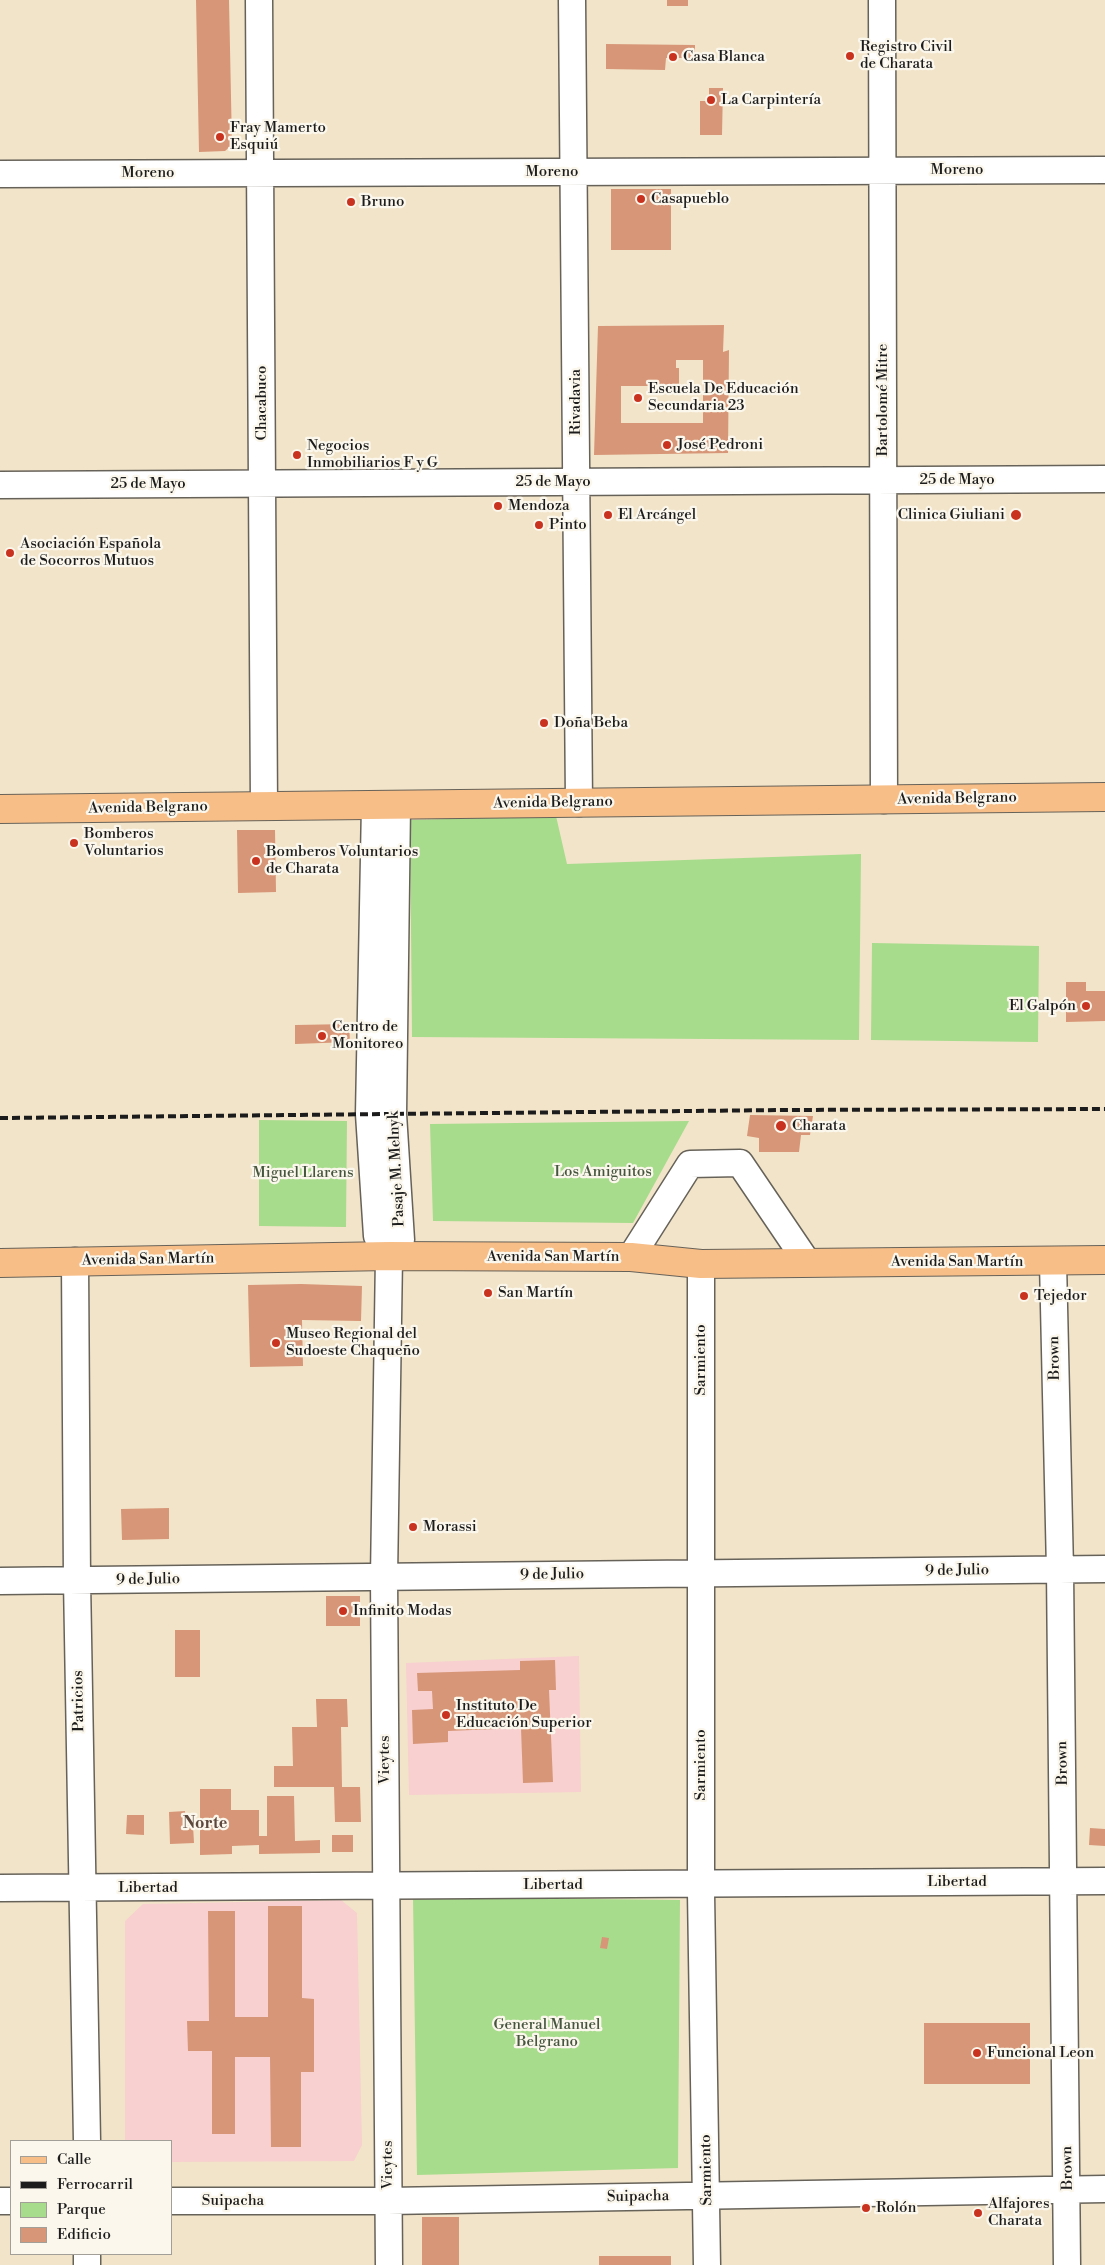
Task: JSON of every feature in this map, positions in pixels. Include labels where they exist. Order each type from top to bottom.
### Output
[{"type":"main road","name":"Avenida Belgrano","points":[[0,809],[1105,797]]},
{"type":"main road","name":"Avenida San Martín","points":[[0,1263],[389,1256],[631,1258],[701,1264],[1105,1260]]},
{"type":"street","name":"Chacabuco","points":[[259,0],[264,806]]},
{"type":"street","name":"Rivadavia","points":[[572,0],[579,803]]},
{"type":"street","name":"Bartolomé Mitre","points":[[882,0],[884,800]]},
{"type":"street","name":"Moreno","points":[[0,174],[1105,170]]},
{"type":"street","name":"25 de Mayo","points":[[0,485],[1105,479]]},
{"type":"street","name":"Pasaje M. Melnyk","points":[[386,805],[393,1114],[401,1240],[389,1256]]},
{"type":"street","points":[[631,1258],[690,1164],[740,1162],[807,1262]]},
{"type":"street","name":"Vieytes","points":[[389,1256],[384,1577],[389,2265]]},
{"type":"street","name":"Patricios","points":[[75,1261],[77,1580],[87,2140]]},
{"type":"street","name":"Brown","points":[[1053,1262],[1060,1570],[1068,2190],[1067,2265]]},
{"type":"street","name":"Sarmiento","points":[[701,1264],[701,1884],[708,2196],[707,2265]]},
{"type":"street","name":"9 de Julio","points":[[0,1581],[1105,1569]]},
{"type":"street","name":"Libertad","points":[[0,1888],[1105,1881]]},
{"type":"street","name":"Suipacha","points":[[172,2201],[388,2201],[1105,2190]]},
{"type":"shaded area","points":[[579,1656],[581,1792],[409,1795],[406,1663]]},
{"type":"shaded area","points":[[341,1900],[357,1913],[362,2145],[354,2161],[172,2162],[172,2140],[125,2140],[125,1921],[143,1904]]},
{"type":"green space","points":[[556,816],[567,864],[861,854],[859,1040],[412,1037],[410,820]]},
{"type":"green space","points":[[872,943],[1039,946],[1038,1042],[871,1040]]},
{"type":"green space","name":"Miguel Llarens","points":[[259,1120],[347,1121],[346,1227],[259,1226]]},
{"type":"green space","name":"Los Amiguitos","points":[[689,1121],[633,1223],[433,1221],[430,1124]]},
{"type":"green space","name":"General Manuel Belgrano","points":[[413,1897],[680,1900],[678,2168],[417,2175]]},
{"type":"building","points":[[196,0],[229,0],[232,145],[225,151],[199,152]]},
{"type":"building","points":[[667,0],[688,0],[688,6],[667,6]]},
{"type":"building","points":[[606,44],[695,45],[695,58],[666,58],[665,70],[606,69]]},
{"type":"building","points":[[709,88],[723,88],[722,135],[700,135],[700,101],[709,101]]},
{"type":"building","points":[[611,189],[671,189],[671,250],[611,250]]},
{"type":"building","points":[[724,325],[723,352],[729,350],[728,453],[594,455],[598,326]],"holes":[[[676,360],[703,360],[703,423],[621,423],[621,386],[679,386],[679,368],[676,368]]]},
{"type":"building","name":"Bomberos Voluntarios de Charata","points":[[237,830],[275,830],[276,892],[238,893]]},
{"type":"building","name":"El Galpón","points":[[1066,982],[1086,982],[1086,991],[1105,991],[1105,1021],[1066,1022]]},
{"type":"building","name":"Centro de Monitoreo","points":[[349,1024],[350,1042],[295,1044],[295,1025]]},
{"type":"building","points":[[750,1115],[813,1116],[810,1135],[801,1135],[799,1152],[759,1152],[759,1138],[747,1136]]},
{"type":"building","name":"Museo Regional del Sudoeste Chaqueño","points":[[248,1285],[362,1286],[361,1321],[302,1320],[303,1366],[250,1367]]},
{"type":"building","points":[[169,1508],[169,1539],[122,1540],[121,1509]]},
{"type":"building","name":"Infinito Modas","points":[[326,1596],[360,1596],[360,1626],[326,1626]]},
{"type":"building","points":[[175,1630],[200,1630],[200,1677],[175,1677]]},
{"type":"building","points":[[555,1660],[556,1690],[549,1690],[553,1782],[523,1783],[521,1728],[448,1731],[448,1742],[413,1744],[412,1710],[433,1709],[432,1691],[418,1691],[417,1673],[520,1670],[520,1661]]},
{"type":"building","points":[[316,1699],[347,1699],[348,1727],[341,1727],[342,1787],[360,1787],[361,1822],[335,1822],[334,1787],[274,1787],[274,1766],[293,1766],[292,1727],[317,1727]]},
{"type":"building","points":[[200,1789],[231,1789],[231,1810],[259,1810],[259,1836],[267,1836],[267,1796],[294,1796],[295,1841],[320,1840],[320,1853],[259,1854],[259,1845],[232,1846],[232,1854],[200,1855]]},
{"type":"building","points":[[185,1811],[186,1825],[193,1825],[194,1843],[170,1844],[169,1812]]},
{"type":"building","points":[[127,1815],[144,1815],[144,1835],[126,1834]]},
{"type":"building","points":[[1090,1828],[1105,1829],[1105,1846],[1089,1845]]},
{"type":"building","points":[[332,1835],[353,1835],[353,1852],[332,1852]]},
{"type":"building","points":[[268,1906],[302,1906],[302,1998],[314,1999],[314,2072],[301,2072],[301,2147],[271,2147],[270,2057],[235,2057],[235,2134],[212,2134],[212,2051],[188,2051],[187,2021],[209,2021],[208,1911],[235,1911],[235,2017],[268,2017]]},
{"type":"building","points":[[602,1937],[609,1938],[607,1949],[600,1948]]},
{"type":"building","points":[[924,2023],[1030,2023],[1030,2084],[924,2084]]},
{"type":"building","points":[[422,2217],[459,2217],[459,2265],[422,2265]]},
{"type":"building","points":[[599,2256],[671,2256],[671,2265],[599,2265]]},
{"type":"railway","points":[[0,1118],[782,1110],[1105,1109]]},
{"type":"place","name":"Registro Civil de Charata","points":[[850,56]]},
{"type":"place","name":"Casa Blanca","points":[[673,57]]},
{"type":"place","name":"La Carpintería","points":[[711,100]]},
{"type":"place","name":"Fray Mamerto Esquiú","points":[[220,137]]},
{"type":"place","name":"Casapueblo","points":[[641,199]]},
{"type":"place","name":"Bruno","points":[[351,202]]},
{"type":"place","name":"Escuela De Educación Secundaria 23","points":[[638,398]]},
{"type":"place","name":"José Pedroni","points":[[667,445]]},
{"type":"place","name":"Negocios Inmobiliarios F y G","points":[[297,455]]},
{"type":"place","name":"Mendoza","points":[[498,506]]},
{"type":"place","name":"El Arcángel","points":[[608,515]]},
{"type":"place","name":"Clinica Giuliani","points":[[1016,515]]},
{"type":"place","name":"Pinto","points":[[539,525]]},
{"type":"place","name":"Asociación Española de Socorros Mutuos","points":[[10,553]]},
{"type":"place","name":"Doña Beba","points":[[544,723]]},
{"type":"place","name":"Bomberos Voluntarios","points":[[74,843]]},
{"type":"place","name":"Bomberos Voluntarios de Charata","points":[[256,861]]},
{"type":"place","name":"El Galpón","points":[[1086,1006]]},
{"type":"place","name":"Centro de Monitoreo","points":[[322,1036]]},
{"type":"place","name":"Charata","points":[[781,1126]]},
{"type":"place","name":"San Martín","points":[[488,1293]]},
{"type":"place","name":"Tejedor","points":[[1024,1296]]},
{"type":"place","name":"Museo Regional del Sudoeste Chaqueño","points":[[276,1343]]},
{"type":"place","name":"Morassi","points":[[413,1527]]},
{"type":"place","name":"Infinito Modas","points":[[343,1611]]},
{"type":"place","name":"Instituto De Educación Superior","points":[[446,1715]]},
{"type":"place","name":"Funcional Leon","points":[[977,2053]]},
{"type":"place","name":"Rolón","points":[[866,2208]]},
{"type":"place","name":"Alfajores Charata","points":[[978,2213]]},
{"type":"district","name":"Norte","points":[[205,1824]]}]
